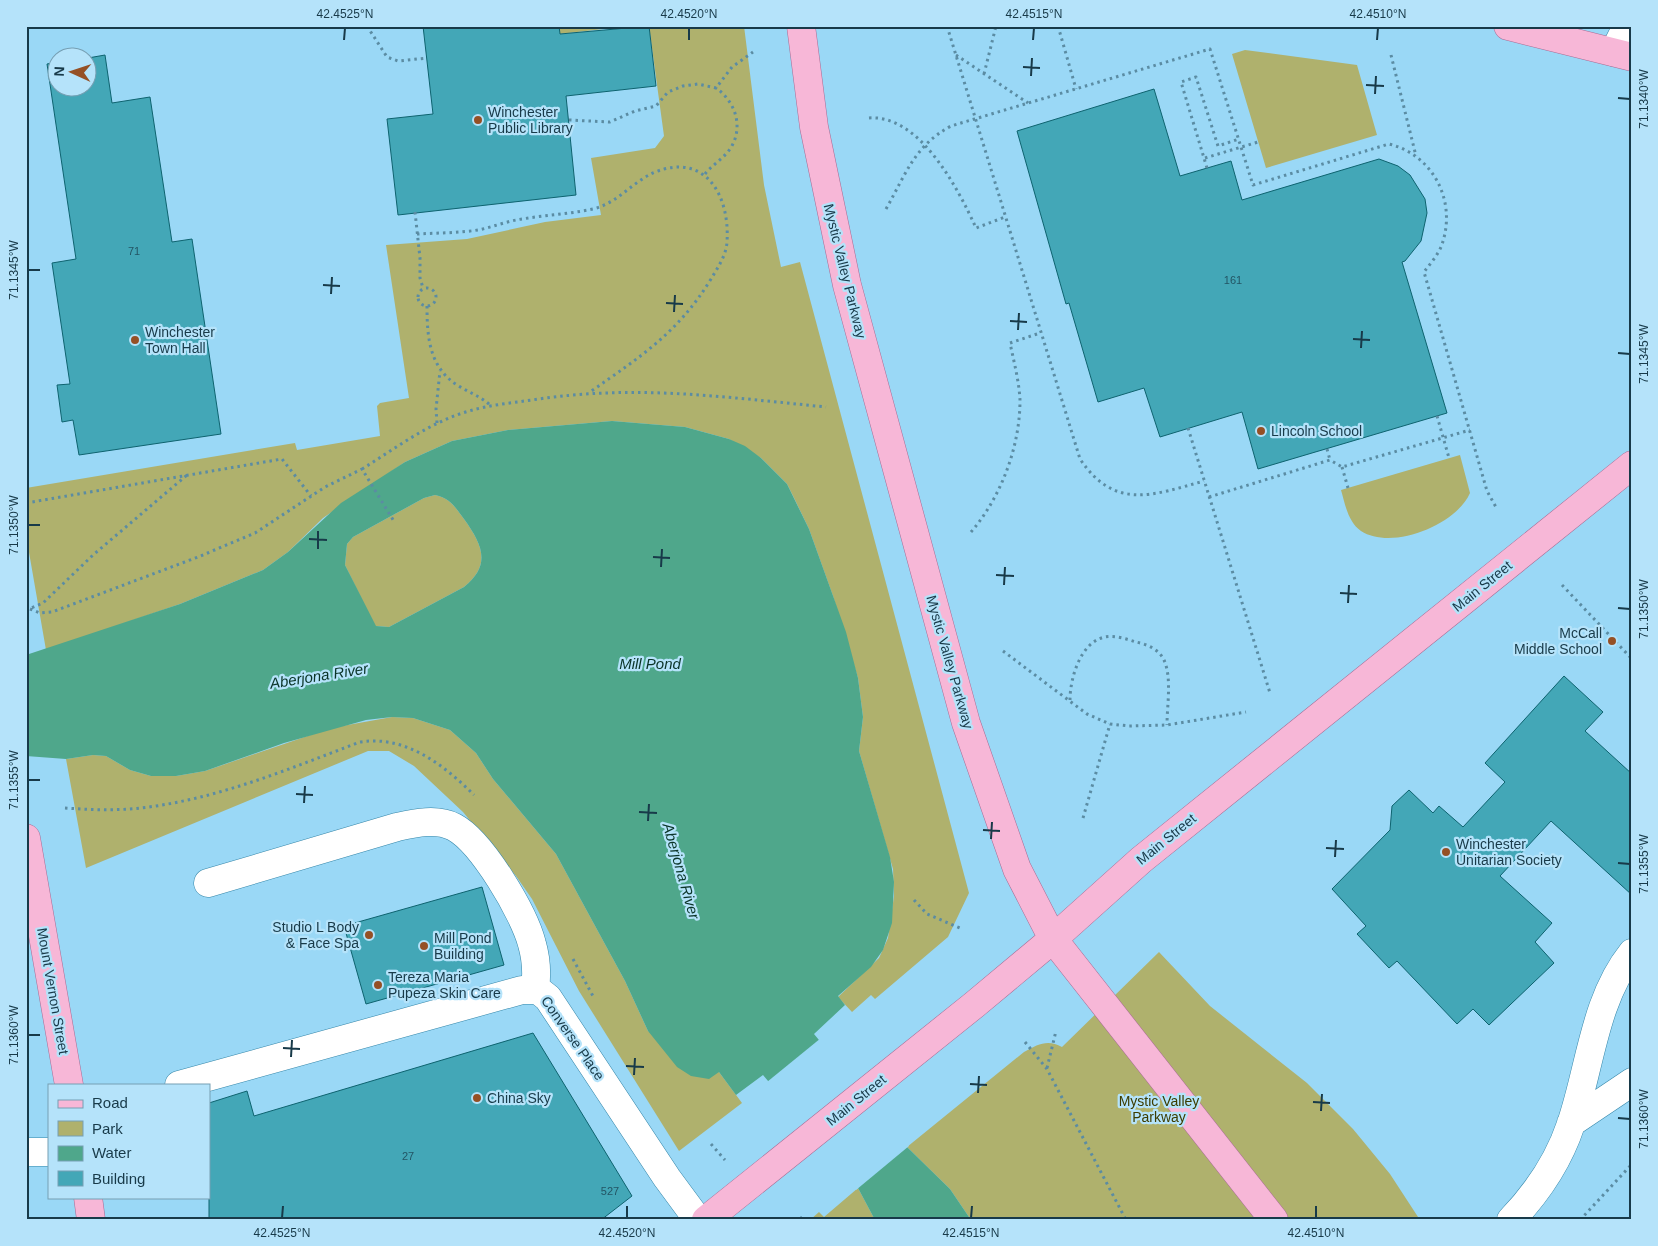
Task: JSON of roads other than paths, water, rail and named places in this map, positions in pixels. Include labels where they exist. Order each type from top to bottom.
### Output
[{"type":"main road","name":"Mystic Valley Parkway","points":[[801,26],[814,127],[838,248],[966,723],[1017,869],[1053,939],[1274,1220]]},
{"type":"main road","points":[[1508,26],[1623,54]]},
{"type":"main road","name":"Main Street","points":[[706,1220],[1053,939],[1141,860],[1632,465]]},
{"type":"main road","name":"Mount Vernon Street","points":[[26,838],[69,1084]]},
{"type":"main road","points":[[88,1198],[92,1220]]},
{"type":"street","points":[[1623,54],[1627,26]]},
{"type":"street","points":[[208,882],[397,827],[423,823],[445,824],[461,832],[471,842],[486,859],[512,899],[532,944],[536,970],[535,990]]},
{"type":"street","points":[[1511,1220],[1545,1176],[1556,1157],[1571,1123],[1604,1007],[1622,965],[1632,953]]},
{"type":"street","name":"Converse Place","points":[[183,1084],[522,990],[535,990],[548,998],[667,1178],[698,1220]]},
{"type":"street","points":[[1571,1123],[1632,1082]]},
{"type":"street","points":[[26,1152],[48,1152]]},
{"type":"water","name":"Mill Pond","points":[[612,421],[685,427],[729,439],[745,446],[761,458],[787,484],[809,529],[846,632],[858,678],[863,717],[859,751],[890,857],[894,882],[892,923],[883,950],[871,967],[838,996],[845,1005],[814,1034],[907,1147],[950,1189],[971,1220],[875,1220],[858,1188],[763,1075],[736,1095],[719,1072],[709,1079],[691,1076],[677,1067],[648,1031],[625,981],[556,854],[493,779],[476,753],[450,730],[413,718],[392,717],[366,720],[284,743],[205,771],[176,776],[151,776],[130,770],[106,756],[93,755],[66,759],[26,756],[26,655],[180,604],[263,570],[288,552],[341,503],[405,462],[452,441],[508,430]],"holes":[[[435,495],[440,496],[455,507],[476,537],[481,554],[478,571],[473,579],[464,587],[389,627],[376,626],[345,565],[347,544],[353,537],[424,498]]]},
{"type":"place","name":"Winchester Public Library","points":[[478,120]]},
{"type":"place","name":"Winchester Town Hall","points":[[135,340]]},
{"type":"place","name":"Lincoln School","points":[[1261,431]]},
{"type":"place","name":"McCall Middle School","points":[[1612,641]]},
{"type":"place","name":"Winchester Unitarian Society","points":[[1446,852]]},
{"type":"place","name":"Studio L Body & Face Spa","points":[[369,935]]},
{"type":"place","name":"Mill Pond Building","points":[[424,946]]},
{"type":"place","name":"Tereza Maria Pupeza Skin Care","points":[[378,985]]},
{"type":"place","name":"China Sky","points":[[477,1098]]},
{"type":"water label","name":"Aberjona River","points":[[319,676]]},
{"type":"water label","name":"Aberjona River","points":[[681,871]]}]
